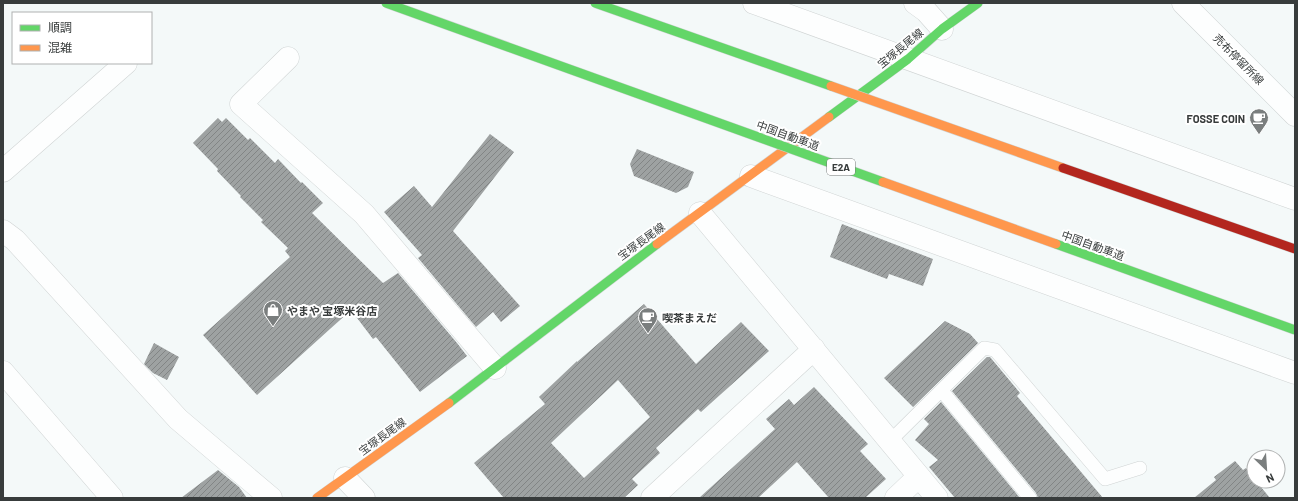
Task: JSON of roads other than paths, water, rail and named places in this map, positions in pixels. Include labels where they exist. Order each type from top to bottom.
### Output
[{"type":"main road","name":"中国自動車道","points":[[386,3],[1295,330]]},
{"type":"main road","points":[[595,3],[1295,249]]},
{"type":"main road","name":"宝塚長尾線","points":[[317,498],[468,389],[635,260],[908,59],[942,28],[978,3]]},
{"type":"street","points":[[754,3],[1295,199]]},
{"type":"street","points":[[915,3],[926,10],[942,28]]},
{"type":"street","name":"売布停留所線","points":[[1183,3],[1295,115]]},
{"type":"street","points":[[288,58],[241,104],[364,214],[495,368]]},
{"type":"street","points":[[3,171],[125,64]]},
{"type":"street","points":[[751,176],[1295,373]]},
{"type":"street","points":[[700,213],[937,498]]},
{"type":"street","points":[[3,231],[15,240],[178,419],[271,498]]},
{"type":"street","points":[[652,498],[814,349]]},
{"type":"street","points":[[3,372],[112,498]]},
{"type":"street","points":[[896,498],[918,477]]},
{"type":"street","points":[[345,478],[364,498]]},
{"type":"lane","points":[[889,442],[984,348],[995,350],[1105,479],[1140,468]]},
{"type":"lane","points":[[942,391],[1030,498]]},
{"type":"place","name":"FOSSE COIN","points":[[1259,135]]},
{"type":"place","name":"やまや 宝塚米谷店","points":[[273,327]]},
{"type":"place","name":"喫茶まえだ","points":[[648,334]]}]
